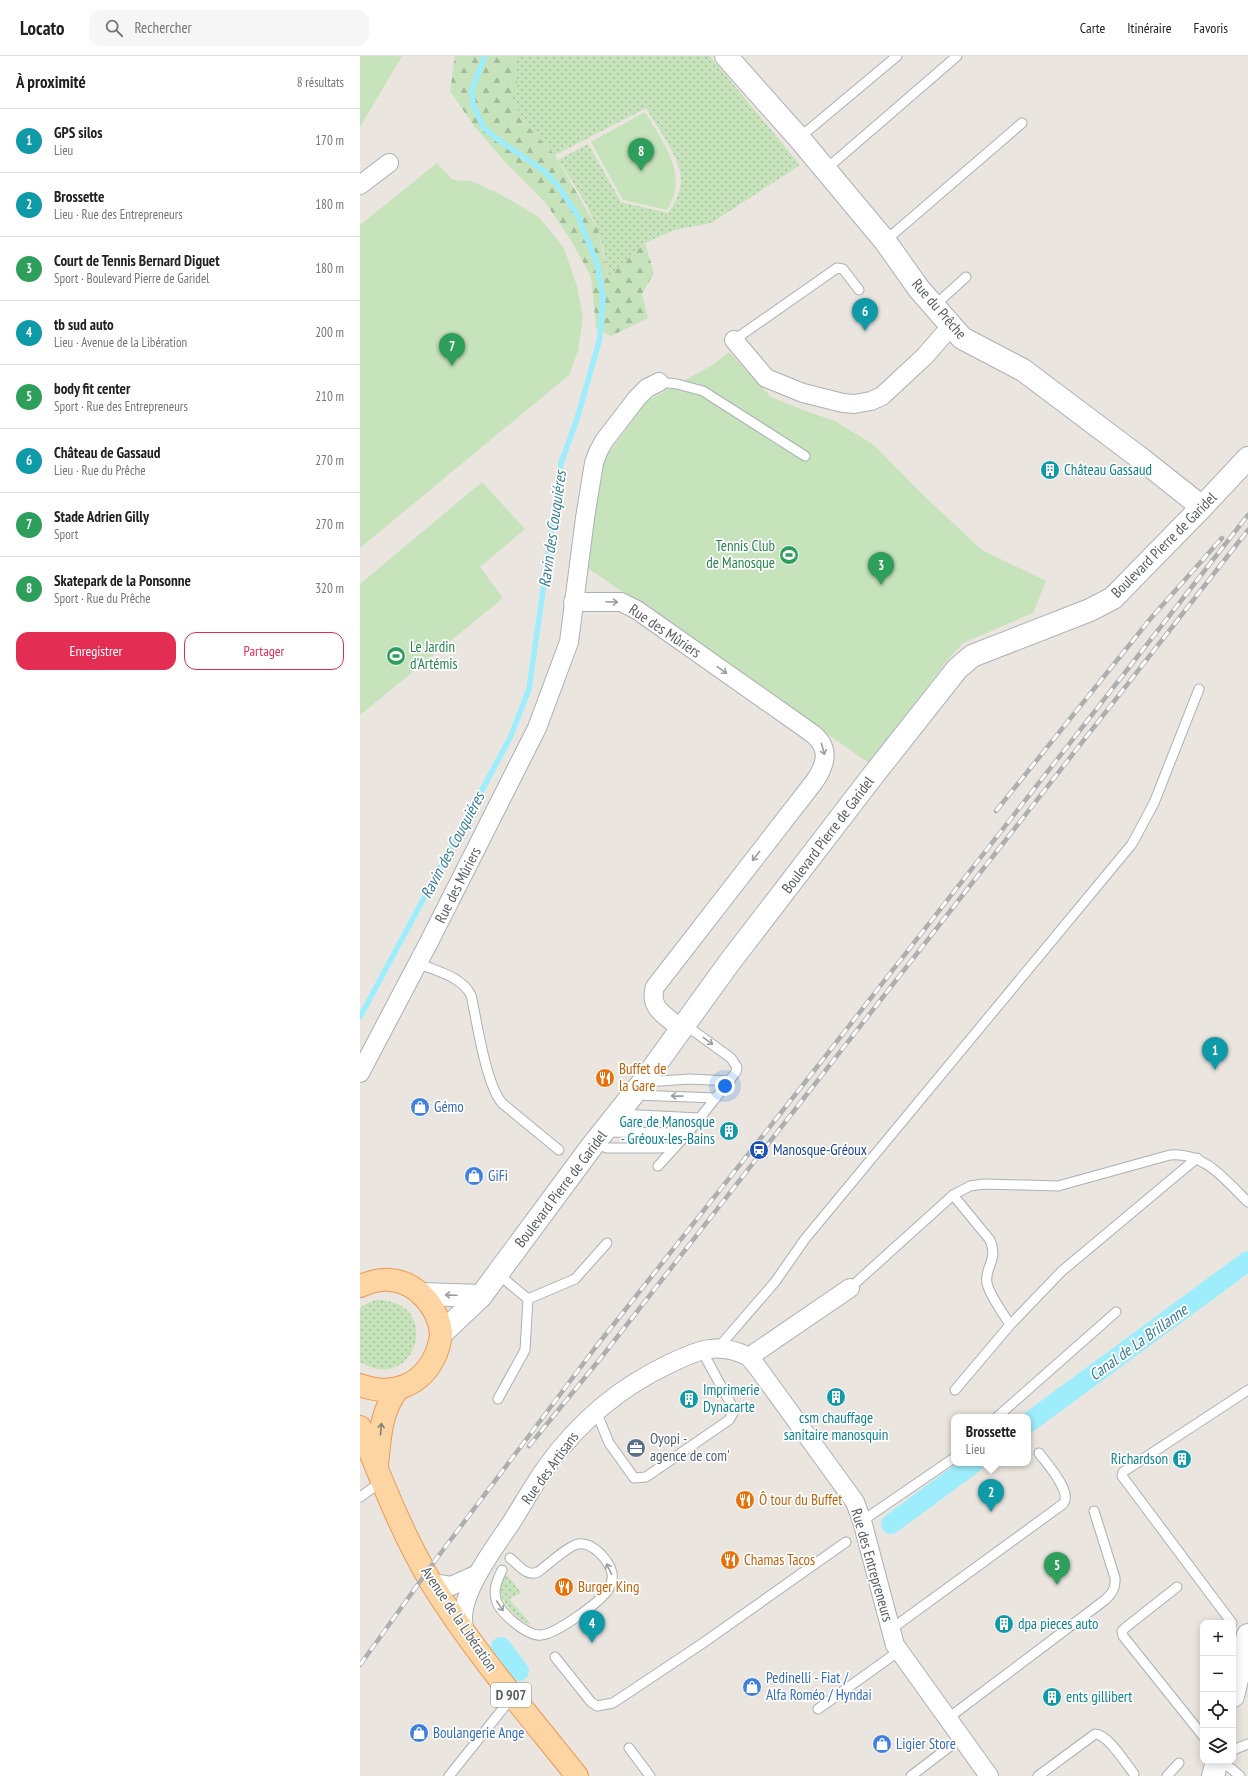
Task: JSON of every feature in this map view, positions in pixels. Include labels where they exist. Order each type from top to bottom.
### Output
[{"type":"main road","points":[[360,1385],[385,1390],[398,1389],[416,1381],[431,1366],[439,1347],[441,1334],[434,1309],[422,1294],[407,1285],[391,1280],[364,1281]]},
{"type":"main road","name":"Avenue de la Libération","points":[[379,1475],[382,1420],[390,1399],[398,1389]]},
{"type":"main road","name":"Avenue de la Libération","points":[[360,1427],[401,1528],[432,1583],[465,1635],[577,1776]]},
{"type":"street","name":"Rue du Prêche","points":[[726,56],[799,138],[886,241],[919,289],[957,332],[1019,367],[1144,461],[1202,507]]},
{"type":"street","points":[[360,185],[389,163]]},
{"type":"street","points":[[734,340],[766,378],[803,393],[848,404],[878,399],[925,356],[957,332]]},
{"type":"street","points":[[573,602],[594,463],[598,452],[637,398],[647,388],[659,382]]},
{"type":"street","name":"Boulevard Pierre de Garidel","points":[[441,1334],[481,1296],[871,778],[957,669],[972,656],[1090,610],[1113,598],[1248,458]]},
{"type":"street","name":"Rue des Mûriers","points":[[360,1073],[537,728],[566,653],[573,602],[621,602],[637,610],[813,734],[821,742],[824,748],[825,757],[823,765],[814,782],[655,987],[653,1000],[658,1010],[683,1027]]},
{"type":"street","points":[[749,1357],[850,1288]]},
{"type":"street","points":[[422,1294],[481,1296]]},
{"type":"street","name":"Rue des Artisans","points":[[465,1635],[463,1620],[465,1607],[478,1574],[546,1467],[569,1438],[596,1411],[652,1372],[688,1355],[710,1349],[739,1352],[749,1357]]},
{"type":"street","name":"Rue des Entrepreneurs","points":[[749,1357],[855,1502],[862,1521],[895,1645],[989,1776]]},
{"type":"street","points":[[432,1583],[451,1586],[478,1574]]},
{"type":"street","points":[[1234,1692],[1242,1649]]},
{"type":"street","points":[[559,1753],[566,1776]]},
{"type":"street","points":[[1213,1776],[1216,1764]]},
{"type":"lane","points":[[799,138],[897,56]]},
{"type":"lane","points":[[825,170],[957,56]]},
{"type":"lane","points":[[886,241],[1022,123]]},
{"type":"lane","points":[[734,340],[837,268],[843,269],[859,290]]},
{"type":"lane","points":[[934,306],[966,277]]},
{"type":"lane","points":[[659,382],[677,384],[703,391],[805,456]]},
{"type":"lane","points":[[596,1411],[609,1443],[634,1478],[646,1477],[729,1420],[733,1413],[732,1406],[710,1349],[768,1290],[805,1239],[1132,844],[1154,803],[1199,689]]},
{"type":"lane","points":[[417,964],[457,980],[468,989],[471,995],[482,1045],[497,1097],[503,1104],[559,1150]]},
{"type":"lane","points":[[658,1166],[688,1133],[730,1082],[736,1072],[737,1067],[735,1062],[683,1027]]},
{"type":"lane","points":[[637,1089],[690,1079],[730,1082]]},
{"type":"lane","points":[[637,1089],[716,1098]]},
{"type":"lane","points":[[618,1114],[699,1118]]},
{"type":"lane","points":[[675,1146],[661,1148],[606,1148],[600,1136],[688,1133]]},
{"type":"lane","points":[[850,1288],[953,1195],[970,1186],[984,1184],[1058,1186],[1170,1155],[1183,1155],[1197,1158],[1210,1165],[1248,1202]]},
{"type":"lane","points":[[955,1390],[1010,1325],[1062,1271],[1197,1158]]},
{"type":"lane","points":[[953,1195],[994,1248],[987,1282],[1010,1325]]},
{"type":"lane","points":[[528,1298],[575,1279],[607,1243]]},
{"type":"lane","points":[[498,1274],[528,1298]]},
{"type":"lane","points":[[498,1399],[525,1350],[528,1298]]},
{"type":"lane","points":[[1000,1414],[1116,1312]]},
{"type":"lane","points":[[1229,1620],[1122,1476],[1124,1472],[1248,1390]]},
{"type":"lane","points":[[890,1630],[1063,1504],[1066,1499],[1065,1490],[1039,1454]]},
{"type":"lane","points":[[862,1521],[951,1460]]},
{"type":"lane","points":[[360,1497],[379,1475]]},
{"type":"lane","points":[[947,1719],[1105,1600],[1112,1592],[1115,1587],[1115,1578],[1094,1511]]},
{"type":"lane","points":[[555,1657],[591,1702],[597,1706],[613,1703],[703,1643],[846,1542]]},
{"type":"lane","points":[[502,1570],[495,1590],[496,1600],[500,1608],[528,1633],[535,1635],[551,1633],[566,1625],[597,1601],[607,1592],[611,1585],[612,1573],[610,1566],[597,1550],[589,1545],[584,1544],[573,1546],[538,1572],[533,1574],[526,1572],[510,1558]]},
{"type":"lane","points":[[1177,1587],[1125,1628],[1123,1636],[1200,1732]]},
{"type":"lane","points":[[1236,1634],[1242,1649]]},
{"type":"lane","points":[[818,1709],[899,1651]]},
{"type":"lane","points":[[449,1776],[513,1696]]},
{"type":"lane","points":[[1038,1776],[1095,1734],[1099,1734],[1106,1739],[1134,1774]]},
{"type":"lane","points":[[911,1776],[961,1738]]},
{"type":"lane","points":[[1236,1749],[1248,1744]]},
{"type":"lane","points":[[629,1748],[650,1776]]},
{"type":"lane","points":[[1167,1776],[1180,1763]]},
{"type":"lane","points":[[1226,1764],[1240,1776]]},
{"type":"green space","points":[[360,56],[402,56],[360,127]]},
{"type":"green space","points":[[455,56],[516,56],[517,83],[512,97],[522,120],[555,155],[598,230],[608,277],[645,243],[654,273],[642,294],[648,318],[611,336],[596,328],[591,277],[572,242],[545,202],[504,161],[474,126],[450,91]]},
{"type":"green space","points":[[513,56],[710,56],[800,165],[711,223],[674,230],[645,243],[608,277],[601,241],[593,220],[580,193],[558,160],[588,144],[621,202],[668,213],[677,198],[681,185],[678,164],[668,144],[646,108],[555,155],[522,120],[512,97]]},
{"type":"green space","points":[[645,112],[666,147],[675,172],[676,184],[673,197],[667,210],[623,200],[591,142]]},
{"type":"green space","points":[[437,163],[453,180],[471,181],[498,193],[539,217],[564,248],[577,286],[583,317],[578,351],[569,375],[360,548],[360,225]]},
{"type":"green space","name":"Tennis Club de Manosque","points":[[729,352],[771,397],[835,421],[874,445],[923,495],[982,550],[1046,581],[1033,613],[963,643],[946,662],[869,763],[585,566],[601,463],[647,401],[714,364]]},
{"type":"green space","name":"Le Jardin d'Artémis","points":[[482,482],[525,529],[480,567],[503,598],[360,715],[360,584]]},
{"type":"green space","points":[[375,1300],[397,1303],[410,1314],[416,1328],[415,1343],[408,1357],[397,1366],[380,1369],[360,1362],[360,1308]]},
{"type":"green space","points":[[507,1575],[521,1593],[509,1599],[531,1624],[523,1621],[514,1614],[502,1598],[500,1585]]},
{"type":"waterway","name":"Ravin des Couquiéres","points":[[360,1017],[510,738],[529,689],[561,463],[577,419],[600,337],[603,296],[597,264],[578,216],[558,186],[544,171],[484,128],[473,105],[472,89],[485,56]]},
{"type":"waterway","name":"Canal de La Brillanne","points":[[1031,1421],[1248,1261]]},
{"type":"waterway","name":"Canal de La Brillanne","points":[[891,1524],[970,1466]]},
{"type":"waterway","name":"Canal de La Brillanne","points":[[501,1647],[519,1671]]},
{"type":"railway","points":[[360,1665],[437,1558],[595,1348],[810,1076],[1248,515]]},
{"type":"railway","points":[[529,1446],[600,1359],[1248,530]]},
{"type":"railway","points":[[996,811],[1151,618],[1222,538]]},
{"type":"place","name":"Skatepark de la Ponsonne","points":[[641,171]]},
{"type":"place","name":"Château de Gassaud","points":[[865,331]]},
{"type":"place","name":"Stade Adrien Gilly","points":[[452,366]]},
{"type":"place","name":"Château Gassaud","points":[[1050,470]]},
{"type":"place","name":"Tennis Club de Manosque","points":[[789,555]]},
{"type":"place","name":"Court de Tennis Bernard Diguet","points":[[881,585]]},
{"type":"place","name":"Le Jardin d'Artémis","points":[[396,656]]},
{"type":"place","name":"GPS silos","points":[[1215,1070]]},
{"type":"place","name":"Buffet de la Gare","points":[[605,1078]]},
{"type":"place","name":"Gémo","points":[[420,1107]]},
{"type":"place","name":"Gare de Manosque - Gréoux-les-Bains","points":[[729,1131]]},
{"type":"place","name":"Manosque-Gréoux","points":[[759,1150]]},
{"type":"place","name":"GiFi","points":[[474,1176]]},
{"type":"place","name":"csm chauffage sanitaire manosquin","points":[[836,1397]]},
{"type":"place","name":"Imprimerie Dynacarte","points":[[689,1399]]},
{"type":"place","name":"Oyopi - agence de com'","points":[[636,1448]]},
{"type":"place","name":"Richardson","points":[[1182,1459]]},
{"type":"place","name":"Ô tour du Buffet","points":[[745,1500]]},
{"type":"place","name":"Brossette","points":[[991,1512]]},
{"type":"place","name":"Chamas Tacos","points":[[730,1560]]},
{"type":"place","name":"body fit center","points":[[1057,1585]]},
{"type":"place","name":"Burger King","points":[[564,1587]]},
{"type":"place","name":"dpa pieces auto","points":[[1004,1624]]},
{"type":"place","name":"tb sud auto","points":[[592,1643]]},
{"type":"place","name":"Pedinelli - Fiat / Alfa Roméo / Hyndai","points":[[752,1687]]},
{"type":"place","name":"ents gillibert","points":[[1052,1697]]},
{"type":"place","name":"Boulangerie Ange","points":[[419,1733]]},
{"type":"place","name":"Ligier Store","points":[[882,1744]]}]
